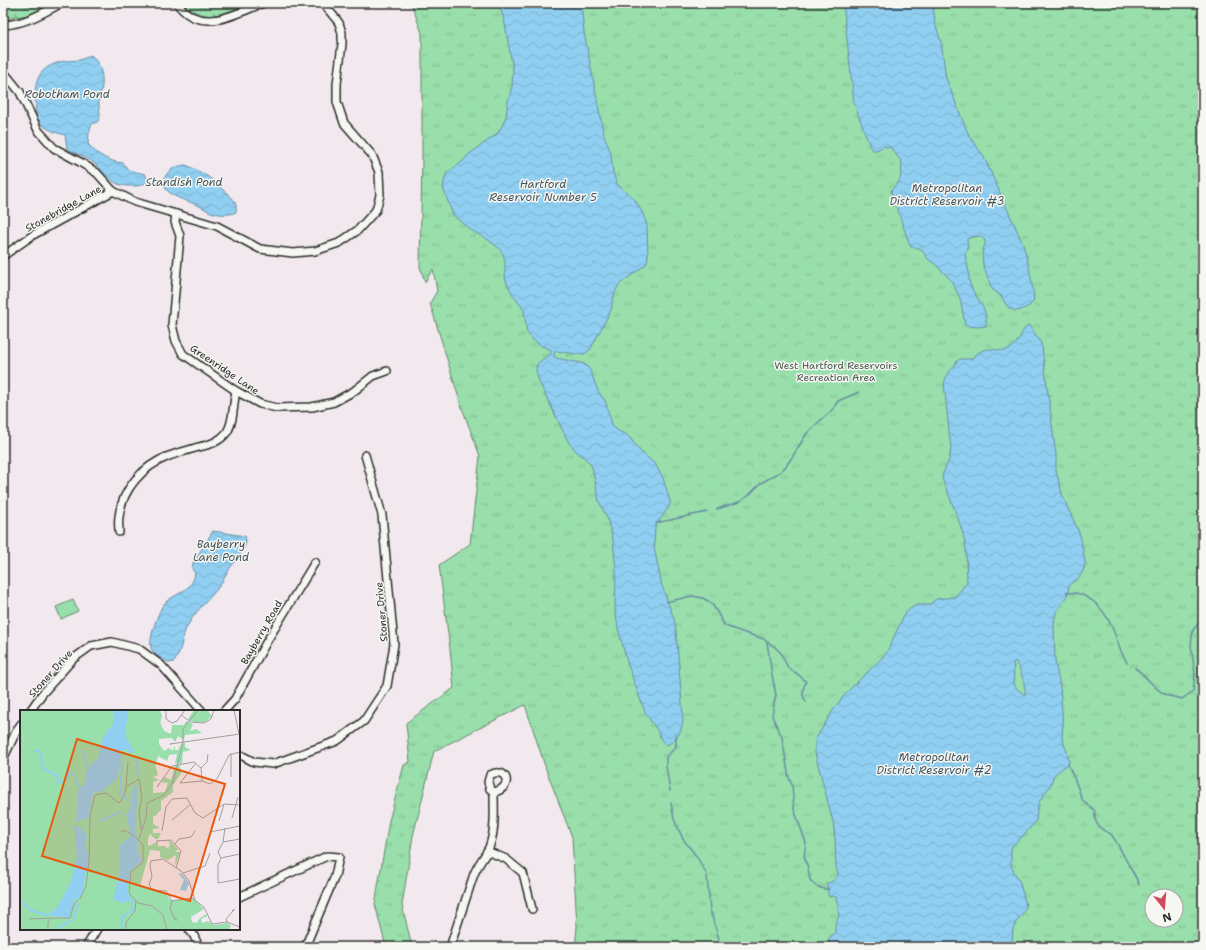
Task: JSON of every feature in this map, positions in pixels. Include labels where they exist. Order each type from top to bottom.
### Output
[{"type":"street","points":[[3,24],[12,24],[36,17],[62,3]]},
{"type":"street","points":[[177,3],[186,13],[193,16],[203,19],[219,20],[263,3]]},
{"type":"street","points":[[3,71],[20,92],[38,130],[54,148],[97,173],[113,191],[135,202],[217,226],[260,249],[293,253],[315,251],[339,243],[358,230],[376,210],[380,194],[379,172],[372,155],[344,123],[337,102],[337,84],[342,33],[339,23],[321,3]]},
{"type":"street","name":"Stonebridge Lane","points":[[3,256],[33,235],[113,191]]},
{"type":"street","name":"Greenridge Lane","points":[[176,214],[175,222],[180,236],[172,325],[176,341],[183,354],[236,391],[260,404],[277,408],[312,407],[334,402],[354,391],[373,376],[387,371]]},
{"type":"street","points":[[119,532],[119,517],[123,500],[134,481],[142,472],[161,460],[210,444],[223,437],[230,426],[236,391]]},
{"type":"street","name":"Stoner Drive","points":[[240,755],[254,762],[273,764],[337,741],[364,721],[387,686],[394,644],[382,515],[365,455]]},
{"type":"street","name":"Bayberry Road","points":[[225,710],[235,699],[267,641],[315,562]]},
{"type":"street","name":"Stoner Drive","points":[[31,710],[42,694],[73,659],[91,646],[112,642],[139,649],[161,665],[201,710]]},
{"type":"street","points":[[3,759],[20,726]]},
{"type":"street","points":[[450,947],[472,877],[492,840],[494,792]]},
{"type":"street","points":[[487,851],[506,859],[523,873],[532,909]]},
{"type":"street","points":[[240,897],[327,856],[339,857],[334,876],[306,947]]},
{"type":"street","points":[[86,947],[96,930]]},
{"type":"street","points":[[190,930],[199,947]]},
{"type":"green space","points":[[3,3],[53,3],[28,15],[3,19]]},
{"type":"green space","points":[[183,3],[251,3],[220,16],[215,16],[195,12]]},
{"type":"green space","name":"West Hartford Reservoirs Recreation Area","points":[[411,3],[1203,3],[1203,947],[575,947],[577,927],[572,837],[547,772],[525,705],[434,751],[413,836],[402,905],[412,947],[386,947],[375,904],[389,821],[404,765],[410,762],[406,723],[454,688],[439,565],[470,544],[480,456],[461,405],[430,303],[437,291],[433,269],[425,282],[420,267],[422,33]]},
{"type":"green space","points":[[73,600],[78,611],[61,619],[56,607]]},
{"type":"water","name":"Hartford Reservoir Number 5","points":[[499,3],[581,3],[584,32],[604,135],[611,153],[613,173],[617,184],[635,200],[647,225],[647,263],[622,282],[617,288],[613,298],[611,310],[590,350],[584,354],[556,351],[554,356],[556,358],[581,363],[586,365],[590,370],[598,391],[605,401],[613,427],[627,435],[640,451],[655,464],[663,478],[670,501],[670,505],[655,527],[654,547],[662,586],[674,619],[683,716],[680,733],[675,740],[667,745],[662,741],[657,730],[646,714],[627,662],[618,628],[615,609],[616,570],[613,540],[607,518],[599,501],[592,467],[588,461],[569,443],[537,376],[536,369],[538,363],[549,355],[551,351],[533,340],[527,333],[524,310],[513,295],[506,281],[505,261],[503,254],[499,248],[469,229],[453,215],[443,188],[447,173],[463,161],[468,155],[497,134],[506,117],[512,86],[513,70],[505,24]]},
{"type":"water","name":"Metropolitan District Reservoir #3","points":[[843,3],[933,3],[935,23],[941,42],[946,78],[966,129],[971,139],[983,155],[1023,244],[1029,266],[1034,297],[1033,302],[1029,306],[1015,311],[1008,307],[1000,295],[992,289],[983,265],[982,253],[985,240],[980,236],[972,237],[967,239],[968,249],[965,254],[969,281],[983,307],[986,316],[986,326],[977,327],[965,325],[960,298],[951,280],[928,259],[921,249],[911,247],[891,191],[900,180],[902,165],[901,161],[891,148],[884,146],[877,150],[873,150],[870,147],[854,103]]},
{"type":"water","name":"Robotham Pond","points":[[91,55],[98,63],[102,82],[99,100],[100,117],[97,122],[92,124],[88,144],[104,157],[123,163],[128,170],[145,174],[147,178],[152,180],[142,185],[125,186],[114,182],[91,161],[67,148],[65,135],[52,131],[44,126],[36,115],[35,97],[37,82],[39,76],[44,70],[60,62],[84,59]]},
{"type":"water","name":"Standish Pond","points":[[186,165],[208,177],[229,195],[234,200],[236,212],[231,214],[220,214],[212,212],[178,198],[169,192],[163,184],[164,179],[174,168]]},
{"type":"water","name":"Metropolitan District Reservoir #2","points":[[1029,325],[1040,341],[1042,347],[1056,455],[1056,471],[1063,497],[1080,535],[1085,565],[1078,579],[1069,586],[1067,597],[1056,612],[1054,623],[1055,661],[1060,687],[1063,723],[1062,738],[1069,763],[1054,775],[1050,786],[1039,802],[1036,821],[1012,846],[1011,850],[1011,866],[1020,883],[1026,906],[1013,929],[1010,947],[836,947],[828,940],[835,932],[835,926],[839,915],[838,904],[836,900],[837,898],[833,896],[829,897],[826,883],[833,881],[838,874],[836,867],[835,838],[833,822],[815,753],[815,740],[835,707],[847,692],[887,652],[904,615],[915,606],[929,605],[936,599],[955,597],[967,582],[965,542],[942,475],[949,460],[951,449],[944,382],[956,362],[960,359],[971,359],[980,351],[987,349],[1009,349],[1016,343],[1026,327]],"holes":[[[1015,661],[1025,686],[1025,694],[1013,685],[1013,664]]]},
{"type":"water","name":"Bayberry Lane Pond","points":[[213,531],[245,536],[246,540],[244,549],[230,568],[219,587],[191,620],[184,634],[181,648],[177,657],[174,662],[169,663],[157,656],[153,652],[151,646],[152,634],[158,614],[167,601],[190,585],[195,573],[192,569],[193,563]]},
{"type":"waterway","points":[[717,509],[739,502],[748,496],[761,483],[780,472],[793,456],[807,433],[833,409],[838,401],[859,392]]},
{"type":"waterway","points":[[656,523],[707,512]]},
{"type":"waterway","points":[[1066,593],[1081,594],[1087,597],[1104,612],[1127,663]]},
{"type":"waterway","points":[[666,602],[692,596],[703,598],[711,603],[725,626],[764,639],[767,642],[776,695],[772,716],[782,737],[789,778],[792,785],[794,809],[806,843],[804,856],[810,880],[816,886],[829,889]]},
{"type":"waterway","points":[[1135,668],[1166,695],[1182,699],[1193,691],[1195,674],[1191,645],[1193,630],[1203,618]]},
{"type":"waterway","points":[[768,642],[781,653],[788,668],[799,675],[806,682],[803,692],[803,697],[806,702]]},
{"type":"waterway","points":[[670,791],[666,757],[676,747],[676,735]]},
{"type":"waterway","points":[[1068,764],[1082,800],[1095,811],[1095,819],[1098,825],[1111,834],[1139,885]]},
{"type":"waterway","points":[[671,803],[674,819],[683,839],[697,857],[707,875],[710,910],[719,939]]}]
